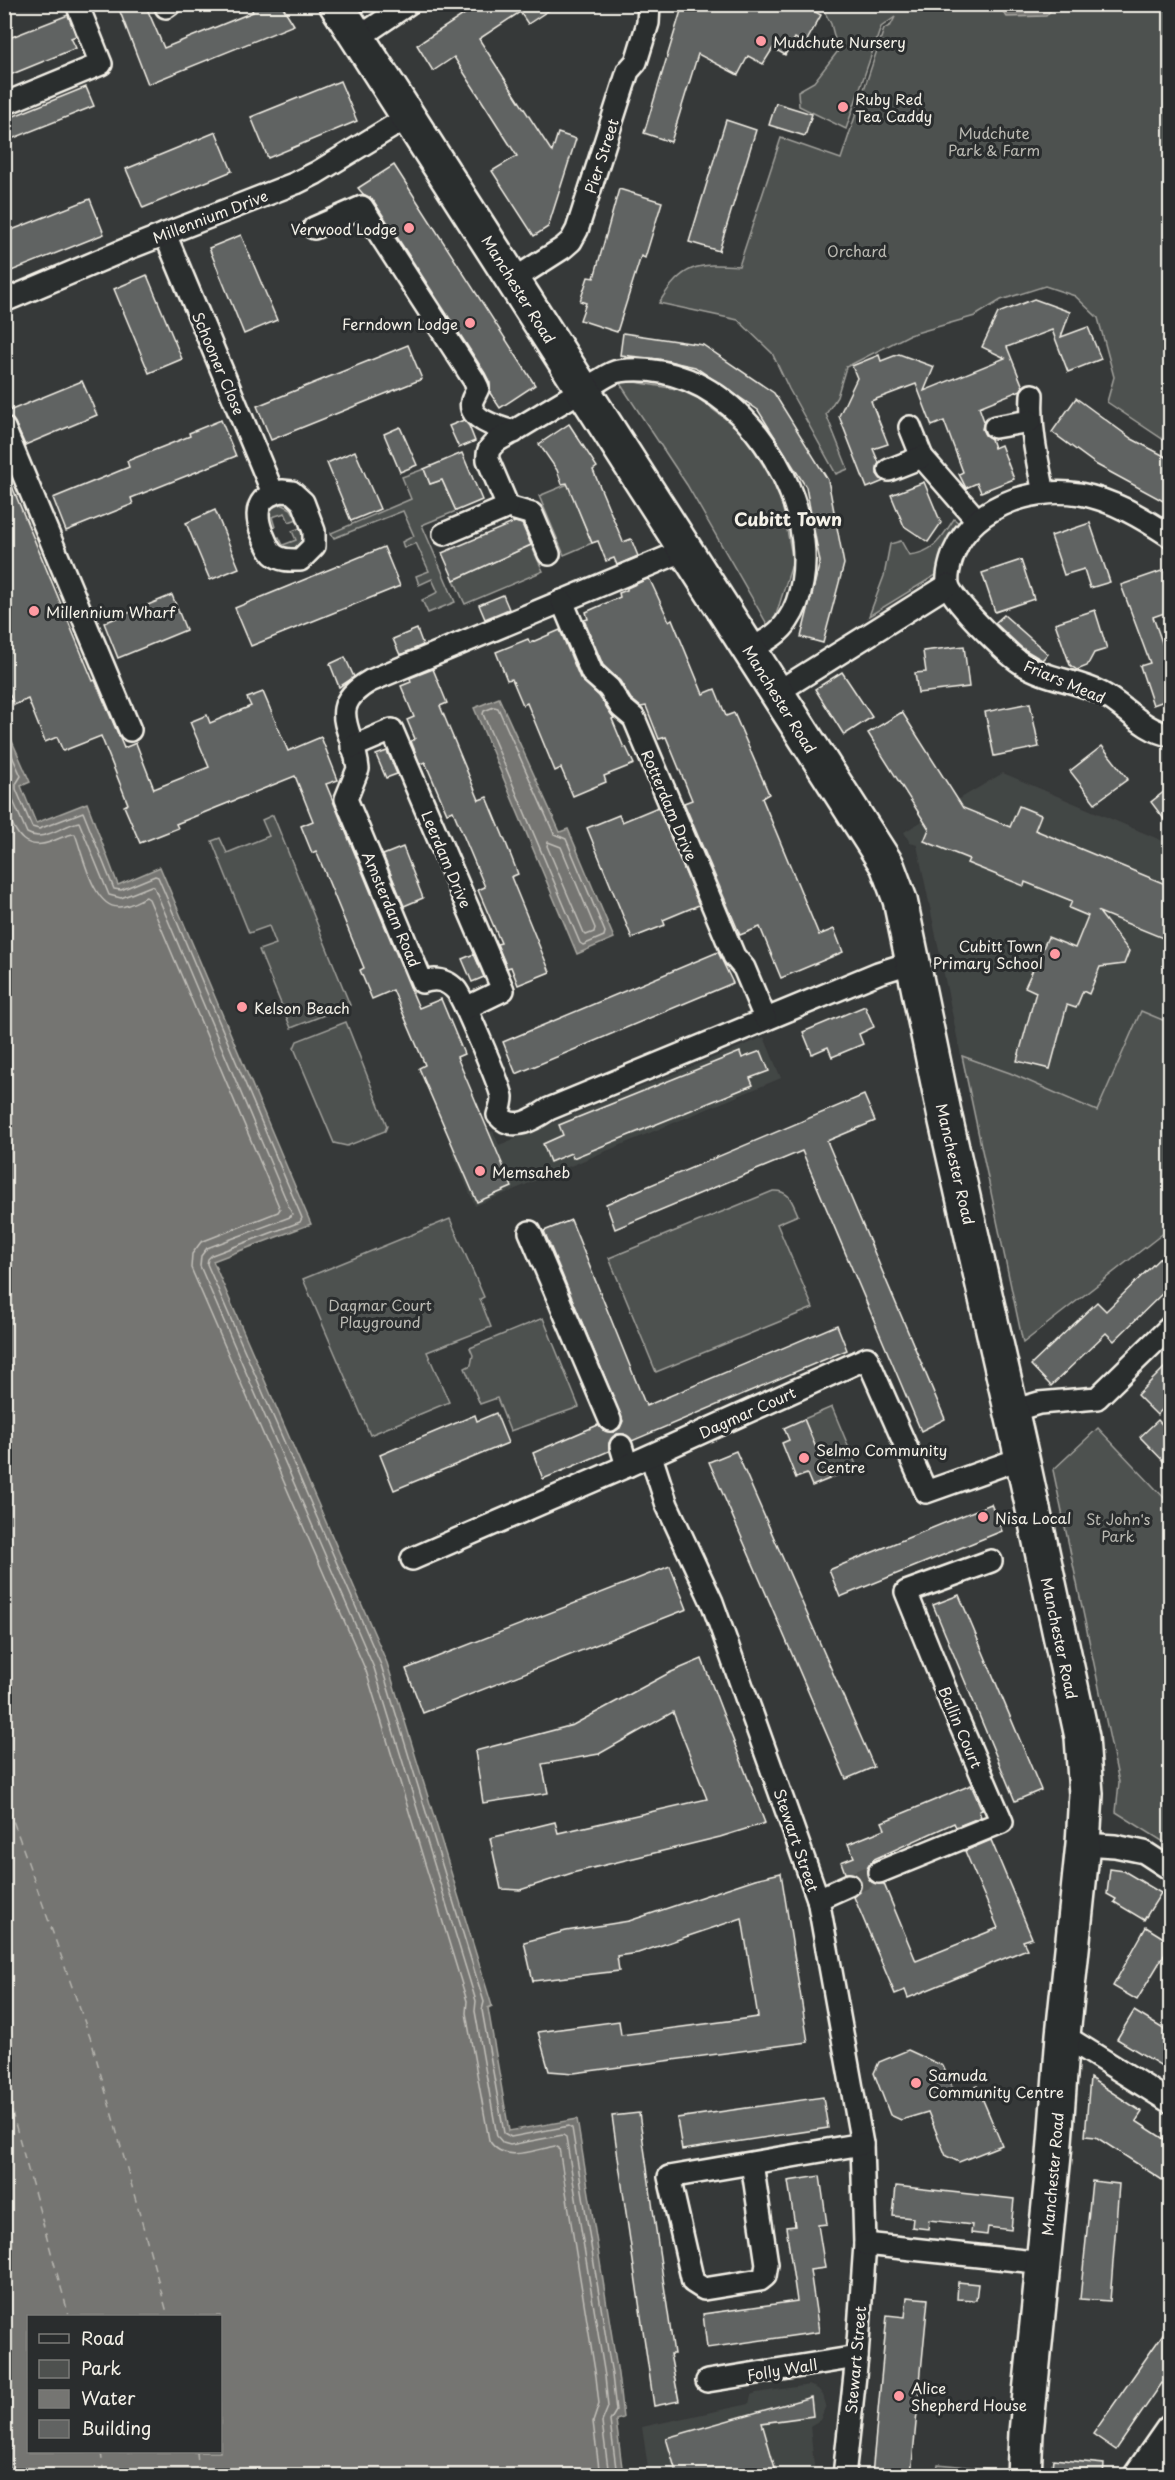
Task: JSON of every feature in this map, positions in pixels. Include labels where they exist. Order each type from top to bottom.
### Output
[{"type":"main road","name":"Manchester Road","points":[[336,4],[887,865],[900,900],[945,1117],[1023,1458],[1082,1737],[1086,1794],[1083,1844],[1063,2035],[1024,2475]]},
{"type":"street","points":[[4,104],[101,64],[78,4]]},
{"type":"street","points":[[358,38],[408,4]]},
{"type":"street","name":"Pier Street","points":[[513,280],[563,248],[571,241],[577,230],[628,71],[636,62],[648,23],[649,4]]},
{"type":"street","name":"Millennium Drive","points":[[4,301],[306,178],[408,117]]},
{"type":"street","points":[[314,228],[362,207],[474,380],[478,388],[472,399],[472,407],[476,414],[495,427],[514,432]]},
{"type":"street","name":"Schooner Close","points":[[165,234],[273,493]]},
{"type":"street","points":[[508,507],[488,460],[491,446],[616,372],[650,371],[691,381],[722,399],[751,424],[773,456],[791,490],[801,525],[806,562],[789,620],[777,633],[749,650]]},
{"type":"street","points":[[1032,395],[1030,421],[1044,493]]},
{"type":"street","points":[[995,427],[1030,421]]},
{"type":"street","points":[[910,427],[922,457],[977,520]]},
{"type":"street","points":[[4,428],[130,730]]},
{"type":"street","points":[[889,470],[922,457]]},
{"type":"street","points":[[776,693],[948,585],[954,553],[970,526],[1019,498],[1044,493],[1081,494],[1109,502],[1170,536]]},
{"type":"street","points":[[444,534],[508,507],[532,514],[549,555]]},
{"type":"street","name":"Amsterdam Road","points":[[685,550],[428,656],[357,689],[347,700],[344,713],[345,729],[358,769],[346,799],[422,982],[435,978],[456,990],[466,1008],[501,1094],[498,1115],[503,1121],[523,1124],[549,1108],[765,1018],[878,972],[913,962]]},
{"type":"street","name":"Friars Mead","points":[[948,585],[954,597],[1010,655],[1023,665],[1103,694],[1146,726],[1170,735]]},
{"type":"street","name":"Rotterdam Drive","points":[[562,602],[592,673],[609,688],[621,707],[634,718],[734,956],[744,968],[765,1018]]},
{"type":"street","name":"Leerdam Drive","points":[[352,747],[392,730],[503,990],[466,1008]]},
{"type":"street","points":[[530,1232],[610,1420]]},
{"type":"street","points":[[1012,1411],[1039,1403],[1097,1398],[1170,1327]]},
{"type":"street","name":"Dagmar Court","points":[[412,1559],[651,1456],[867,1358],[926,1492],[1023,1458]]},
{"type":"street","points":[[621,1446],[627,1466]]},
{"type":"street","name":"Stewart Street","points":[[651,1456],[667,1505],[712,1602],[818,1899],[862,2144],[865,2244],[857,2357],[844,2475]]},
{"type":"street","name":"Ballin Court","points":[[879,1872],[1002,1822],[906,1592],[991,1561]]},
{"type":"street","points":[[1083,1844],[1115,1846],[1144,1852],[1170,1869]]},
{"type":"street","points":[[818,1899],[849,1885]]},
{"type":"street","points":[[1063,2035],[1170,2102]]},
{"type":"street","points":[[752,2163],[767,2265],[765,2276],[760,2280],[704,2289],[698,2287],[693,2282],[669,2177],[862,2144]]},
{"type":"street","points":[[865,2244],[1044,2264]]},
{"type":"street","name":"Folly Wall","points":[[708,2381],[857,2357]]},
{"type":"street","points":[[1138,2475],[1170,2430]]},
{"type":"shaded area","name":"Cubitt Town Primary School","points":[[1003,773],[1170,844],[1170,1218],[985,1171],[917,845],[910,843],[904,832]]},
{"type":"shaded area","points":[[764,1037],[781,1078],[475,1206],[451,1149],[493,1131],[499,1145]]},
{"type":"shaded area","points":[[809,2385],[818,2389],[826,2405],[820,2420],[810,2426],[815,2475],[649,2475],[642,2427],[749,2404],[751,2395],[756,2393]]},
{"type":"green space","name":"Mudchute Park & Farm","points":[[821,5],[1170,5],[1170,444],[1107,402],[1114,377],[1098,318],[1075,296],[1045,286],[1001,300],[975,316],[909,335],[846,367],[837,397],[826,414],[848,469],[836,474],[789,389],[772,353],[738,320],[659,303],[676,280],[692,269],[712,265],[739,266],[781,138],[841,159],[884,29],[891,25],[895,17],[881,27],[846,129],[799,106],[798,91],[814,82],[838,51],[831,24]]},
{"type":"green space","points":[[617,379],[688,391],[743,432],[780,493],[793,561],[771,631],[687,485]]},
{"type":"green space","points":[[424,469],[430,484],[442,480],[456,511],[422,525],[455,602],[428,613],[422,600],[438,592],[432,579],[419,585],[416,576],[429,571],[416,543],[404,548],[402,542],[414,536],[403,511],[334,538],[331,533],[411,499],[402,477]]},
{"type":"green space","points":[[568,484],[592,543],[564,555],[539,496]]},
{"type":"green space","points":[[281,504],[291,509],[297,519],[289,522],[285,513],[272,517],[275,527],[268,530],[269,509]]},
{"type":"green space","points":[[954,519],[960,524],[946,549],[936,575],[869,616],[884,576],[890,544],[901,541],[909,555],[917,554],[931,548]]},
{"type":"green space","points":[[300,528],[303,539],[299,549],[286,554],[272,540],[279,537],[283,545],[296,540],[292,531]]},
{"type":"green space","points":[[531,545],[543,571],[465,604],[454,580]]},
{"type":"green space","points":[[273,815],[350,1005],[291,1028],[259,950],[276,944],[269,926],[249,933],[212,841],[220,838],[227,853],[269,836],[262,820]]},
{"type":"green space","points":[[1141,1011],[1170,1023],[1170,1228],[1023,1343],[962,1056],[1010,1073],[1097,1111]]},
{"type":"green space","points":[[346,1022],[387,1126],[385,1131],[347,1146],[334,1143],[294,1048],[297,1041]]},
{"type":"green space","points":[[773,1191],[787,1195],[798,1215],[777,1224],[813,1308],[656,1372],[609,1258]]},
{"type":"green space","name":"Dagmar Court Playground","points":[[450,1219],[484,1297],[480,1299],[491,1327],[427,1352],[449,1402],[370,1435],[303,1279]]},
{"type":"green space","points":[[543,1318],[579,1407],[510,1431],[497,1398],[480,1404],[465,1368],[471,1365],[473,1355],[470,1348]]},
{"type":"green space","points":[[832,1407],[857,1467],[829,1479],[804,1419]]},
{"type":"green space","name":"St John's Park","points":[[1098,1428],[1170,1504],[1170,1846],[1116,1812],[1119,1782],[1053,1470]]},
{"type":"green space","points":[[938,2464],[988,2469],[988,2475],[936,2475]]},
{"type":"water","points":[[998,5],[1053,5],[1046,16],[1007,17]]},
{"type":"water","points":[[499,698],[560,832],[568,829],[614,938],[577,954],[474,708]]},
{"type":"water","points":[[4,723],[30,782],[21,786],[36,823],[87,803],[118,885],[160,867],[311,1224],[213,1261],[387,1663],[492,2006],[488,2008],[509,2131],[577,2119],[618,2374],[623,2418],[616,2420],[623,2475],[5,2475]]},
{"type":"building","points":[[117,4],[145,4],[164,48],[253,12],[249,4],[281,4],[294,25],[148,84]]},
{"type":"building","points":[[480,4],[558,4],[528,24],[520,12],[479,39],[552,152],[558,133],[576,139],[548,227],[534,236],[492,171],[517,156],[454,57],[433,71],[417,45]]},
{"type":"building","points":[[683,4],[801,4],[821,15],[805,44],[795,38],[785,55],[773,48],[763,64],[748,56],[738,75],[698,54],[671,142],[644,133]]},
{"type":"building","points":[[68,15],[76,36],[71,38],[76,48],[10,75],[4,62],[4,40]]},
{"type":"building","points":[[340,81],[357,121],[268,158],[251,117]]},
{"type":"building","points":[[86,87],[94,106],[4,142],[4,120]]},
{"type":"building","points":[[776,103],[812,114],[805,136],[769,125]]},
{"type":"building","points":[[726,120],[756,130],[719,251],[689,242]]},
{"type":"building","points":[[216,132],[232,171],[143,208],[126,169]]},
{"type":"building","points":[[394,165],[535,385],[500,408],[490,393],[490,383],[485,373],[373,200],[358,188]]},
{"type":"building","points":[[619,189],[662,202],[645,258],[641,256],[617,332],[580,320],[586,303],[580,301],[588,277],[594,278]]},
{"type":"building","points":[[90,199],[104,234],[4,274],[4,233]]},
{"type":"building","points":[[241,235],[277,320],[244,334],[209,248]]},
{"type":"building","points":[[147,275],[182,359],[149,373],[114,289]]},
{"type":"building","points":[[1034,299],[1070,312],[1061,337],[1088,327],[1101,359],[1068,372],[1052,330],[1007,347],[1023,387],[1021,390],[979,407],[984,421],[982,429],[991,439],[994,448],[1001,445],[1014,479],[981,492],[977,483],[966,488],[959,474],[963,472],[944,421],[932,426],[916,384],[871,401],[888,444],[873,449],[879,463],[877,474],[884,481],[867,488],[839,416],[857,378],[852,366],[879,355],[881,361],[899,354],[934,367],[924,391],[1005,358],[982,347],[998,313]]},
{"type":"building","points":[[623,333],[703,345],[774,393],[828,480],[844,564],[823,643],[801,637],[820,562],[806,487],[758,410],[695,367],[658,359],[620,355]]},
{"type":"building","points":[[408,345],[422,379],[271,440],[257,406]]},
{"type":"building","points":[[82,381],[97,415],[25,445],[15,423],[4,413]]},
{"type":"building","points":[[1076,398],[1132,439],[1170,459],[1170,492],[1165,502],[1097,465],[1052,432]]},
{"type":"building","points":[[221,420],[236,456],[131,498],[133,504],[66,531],[53,498],[129,467],[127,461],[190,436],[189,433]]},
{"type":"building","points":[[464,420],[475,441],[459,448],[449,426]]},
{"type":"building","points":[[569,424],[597,467],[593,470],[623,542],[631,539],[638,556],[617,565],[614,558],[606,561],[598,541],[592,543],[567,483],[562,484],[557,470],[539,444]]},
{"type":"building","points":[[400,427],[417,465],[400,472],[384,434]]},
{"type":"building","points":[[355,451],[380,509],[351,521],[327,463]]},
{"type":"building","points":[[462,453],[482,500],[456,511],[442,480],[430,484],[424,469]]},
{"type":"building","points":[[4,467],[93,681],[95,680],[124,748],[136,743],[154,789],[209,767],[190,722],[207,715],[210,723],[251,706],[247,698],[263,692],[288,751],[321,737],[338,780],[326,784],[410,987],[419,1008],[441,999],[464,1054],[457,1057],[512,1187],[477,1202],[419,1068],[425,1065],[393,990],[372,999],[360,970],[364,968],[316,851],[312,853],[301,826],[313,821],[295,776],[176,824],[178,828],[140,843],[124,806],[128,804],[101,736],[63,751],[57,737],[45,742],[28,699],[14,705],[4,682]]},
{"type":"building","points":[[924,482],[941,523],[928,542],[904,526],[891,495]]},
{"type":"building","points":[[215,510],[239,568],[210,580],[186,523]]},
{"type":"building","points":[[515,522],[522,524],[531,545],[454,580],[442,553]]},
{"type":"building","points":[[1090,523],[1110,582],[1090,588],[1084,569],[1064,575],[1051,536]]},
{"type":"building","points":[[384,547],[400,586],[251,646],[235,608]]},
{"type":"building","points":[[1021,560],[1034,599],[995,612],[982,573]]},
{"type":"building","points":[[1170,568],[1170,611],[1153,617],[1170,665],[1170,699],[1153,705],[1140,666],[1150,663],[1121,585]]},
{"type":"building","points":[[647,579],[650,580],[669,621],[672,619],[703,694],[715,689],[726,716],[734,713],[769,794],[762,798],[819,935],[834,929],[843,952],[781,978],[760,927],[740,935],[684,803],[692,800],[666,737],[659,739],[646,706],[641,707],[631,699],[620,681],[603,665],[584,620],[588,619],[586,612],[620,597],[619,593]]},
{"type":"building","points":[[172,595],[186,630],[118,658],[104,623]]},
{"type":"building","points":[[503,595],[509,609],[485,619],[479,605]]},
{"type":"building","points":[[1095,610],[1107,649],[1094,653],[1087,666],[1077,670],[1070,665],[1055,623]]},
{"type":"building","points":[[1004,615],[1048,654],[1042,660],[1022,648],[995,623]]},
{"type":"building","points":[[417,629],[423,645],[400,655],[393,639]]},
{"type":"building","points":[[560,630],[580,678],[599,696],[614,718],[612,719],[624,748],[626,747],[634,764],[604,776],[606,782],[573,796],[561,768],[555,771],[527,703],[523,705],[512,679],[507,680],[496,652],[528,639],[530,643]]},
{"type":"building","points":[[964,646],[969,687],[918,693],[915,673],[926,672],[923,651]]},
{"type":"building","points":[[345,657],[354,677],[339,687],[330,664]]},
{"type":"building","points":[[433,669],[447,703],[440,706],[479,800],[487,797],[518,874],[511,877],[550,972],[518,985],[511,967],[507,968],[497,944],[501,943],[478,890],[485,887],[453,811],[447,813],[425,762],[420,764],[411,741],[415,739],[407,720],[414,717],[401,686],[411,682],[410,678]]},
{"type":"building","points":[[842,672],[872,717],[844,735],[815,689]]},
{"type":"building","points":[[1030,703],[1039,747],[994,756],[985,712]]},
{"type":"building","points":[[902,712],[963,808],[1010,827],[1019,806],[1041,815],[1035,830],[1170,886],[1170,941],[1099,912],[1129,951],[1124,964],[1100,967],[1089,994],[1083,991],[1076,1008],[1067,1005],[1050,1069],[1017,1061],[1036,992],[1025,987],[1048,937],[1075,948],[1088,916],[1069,908],[1072,901],[1025,882],[1024,886],[967,863],[969,859],[924,841],[929,829],[868,733]]},
{"type":"building","points":[[1102,746],[1128,779],[1095,803],[1070,771]]},
{"type":"building","points":[[387,751],[397,774],[386,778],[376,755]]},
{"type":"building","points":[[1170,787],[1170,827],[1151,802]]},
{"type":"building","points":[[658,807],[699,905],[663,920],[665,925],[632,938],[587,828],[619,815],[622,822]]},
{"type":"building","points":[[403,847],[423,898],[404,906],[383,855]]},
{"type":"building","points":[[718,952],[733,983],[516,1074],[503,1042]]},
{"type":"building","points":[[474,954],[484,977],[472,982],[462,959]]},
{"type":"building","points":[[865,1006],[874,1027],[859,1034],[863,1044],[832,1057],[828,1047],[812,1054],[803,1032]]},
{"type":"building","points":[[761,1051],[769,1071],[750,1078],[753,1085],[573,1158],[571,1153],[550,1162],[543,1144],[563,1135],[559,1125],[740,1052],[742,1058]]},
{"type":"building","points":[[864,1095],[875,1121],[827,1141],[945,1419],[921,1431],[802,1151],[615,1229],[606,1204]]},
{"type":"building","points":[[571,1220],[646,1406],[837,1325],[847,1350],[632,1441],[624,1434],[617,1434],[609,1443],[609,1451],[543,1479],[533,1453],[598,1425],[603,1430],[614,1432],[620,1428],[623,1421],[544,1231]]},
{"type":"building","points":[[1170,1248],[1170,1286],[1114,1341],[1106,1333],[1051,1386],[1031,1365],[1097,1302],[1106,1311]]},
{"type":"building","points":[[1170,1362],[1170,1401],[1157,1415],[1137,1395]]},
{"type":"building","points":[[496,1413],[508,1443],[394,1490],[380,1455],[475,1415],[477,1421]]},
{"type":"building","name":"Selmo Community Centre","points":[[804,1419],[829,1479],[812,1486],[807,1474],[796,1478],[782,1443],[789,1440],[784,1428]]},
{"type":"building","points":[[1158,1420],[1170,1433],[1170,1468],[1140,1437]]},
{"type":"building","points":[[736,1451],[874,1767],[846,1779],[709,1462]]},
{"type":"building","points":[[991,1504],[1002,1531],[840,1597],[829,1570]]},
{"type":"building","points":[[670,1566],[687,1609],[423,1713],[406,1669]]},
{"type":"building","points":[[959,1595],[1041,1790],[1015,1801],[933,1605]]},
{"type":"building","points":[[702,1659],[765,1823],[720,1837],[572,1873],[520,1890],[501,1889],[490,1838],[555,1822],[558,1833],[707,1799],[673,1712],[599,1754],[542,1764],[548,1793],[483,1803],[475,1751],[573,1725],[669,1673]]},
{"type":"building","points":[[971,1785],[982,1810],[979,1811],[981,1817],[956,1827],[954,1823],[874,1859],[867,1870],[867,1876],[872,1882],[884,1884],[916,1961],[998,1928],[965,1851],[991,1840],[1032,1938],[1023,1941],[1027,1949],[908,1998],[905,1990],[895,1994],[854,1897],[860,1892],[861,1880],[856,1874],[845,1873],[841,1862],[854,1857],[848,1844],[885,1829],[882,1822]]},
{"type":"building","points":[[1110,1869],[1124,1871],[1161,1893],[1144,1920],[1114,1902],[1116,1899],[1107,1894]]},
{"type":"building","points":[[781,1873],[808,2042],[574,2073],[549,2071],[538,2032],[619,2021],[621,2035],[758,2017],[742,1918],[638,1953],[617,1956],[619,1971],[533,1981],[524,1942],[566,1931],[629,1921],[755,1879]]},
{"type":"building","points":[[1146,1927],[1170,1942],[1170,1945],[1137,2000],[1113,1986]]},
{"type":"building","points":[[1134,2011],[1170,2033],[1170,2071],[1117,2039]]},
{"type":"building","points":[[908,2050],[943,2066],[955,2094],[977,2086],[1002,2145],[959,2162],[946,2156],[928,2112],[901,2120],[890,2115],[874,2073],[879,2062]]},
{"type":"building","points":[[1090,2078],[1142,2112],[1136,2121],[1170,2143],[1170,2185],[1096,2137],[1085,2136]]},
{"type":"building","points":[[823,2097],[828,2128],[682,2150],[677,2118]]},
{"type":"building","points":[[639,2113],[674,2354],[670,2354],[679,2401],[654,2406],[612,2116]]},
{"type":"building","points":[[820,2176],[827,2224],[818,2225],[825,2268],[810,2270],[819,2332],[707,2348],[703,2314],[797,2301],[786,2227],[795,2226],[788,2181]]},
{"type":"building","points":[[1092,2181],[1119,2184],[1110,2301],[1080,2299]]},
{"type":"building","points":[[896,2186],[1014,2199],[1011,2230],[988,2227],[987,2235],[971,2233],[972,2225],[929,2220],[928,2229],[912,2227],[913,2218],[893,2216]]},
{"type":"building","points":[[958,2282],[978,2284],[976,2300],[957,2299]]},
{"type":"building","name":"Alice Shepherd House","points":[[907,2297],[928,2299],[911,2475],[872,2475],[887,2315],[905,2317]]},
{"type":"building","points":[[1170,2324],[1170,2389],[1162,2383],[1116,2450],[1093,2434]]},
{"type":"building","points":[[811,2397],[813,2416],[762,2423],[777,2475],[677,2475],[666,2438]]},
{"type":"building","points":[[1053,2459],[1104,2464],[1103,2475],[1051,2475]]},
{"type":"ferry route","points":[[4,1795],[92,2043],[168,2315]]},
{"type":"ferry route","points":[[4,2084],[69,2315]]},
{"type":"ferry route","points":[[101,2453],[104,2476]]},
{"type":"ferry route","points":[[197,2453],[199,2476]]},
{"type":"tunnel","points":[[849,1885],[879,1872]]},
{"type":"place","name":"Mudchute Nursery","points":[[761,41]]},
{"type":"place","name":"Ruby Red Tea Caddy","points":[[843,107]]},
{"type":"place","name":"Verwood Lodge","points":[[409,228]]},
{"type":"place","name":"Ferndown Lodge","points":[[470,323]]},
{"type":"place","name":"Millennium Wharf","points":[[34,611]]},
{"type":"place","name":"Cubitt Town Primary School","points":[[1055,954]]},
{"type":"place","name":"Kelson Beach","points":[[242,1007]]},
{"type":"place","name":"Memsaheb","points":[[480,1171]]},
{"type":"place","name":"Selmo Community Centre","points":[[804,1458]]},
{"type":"place","name":"Nisa Local","points":[[983,1517]]},
{"type":"place","name":"Samuda Community Centre","points":[[916,2083]]},
{"type":"place","name":"Alice Shepherd House","points":[[899,2396]]},
{"type":"district","name":"Cubitt Town","points":[[788,518]]},
{"type":"park label","name":"Orchard","points":[[857,250]]}]
